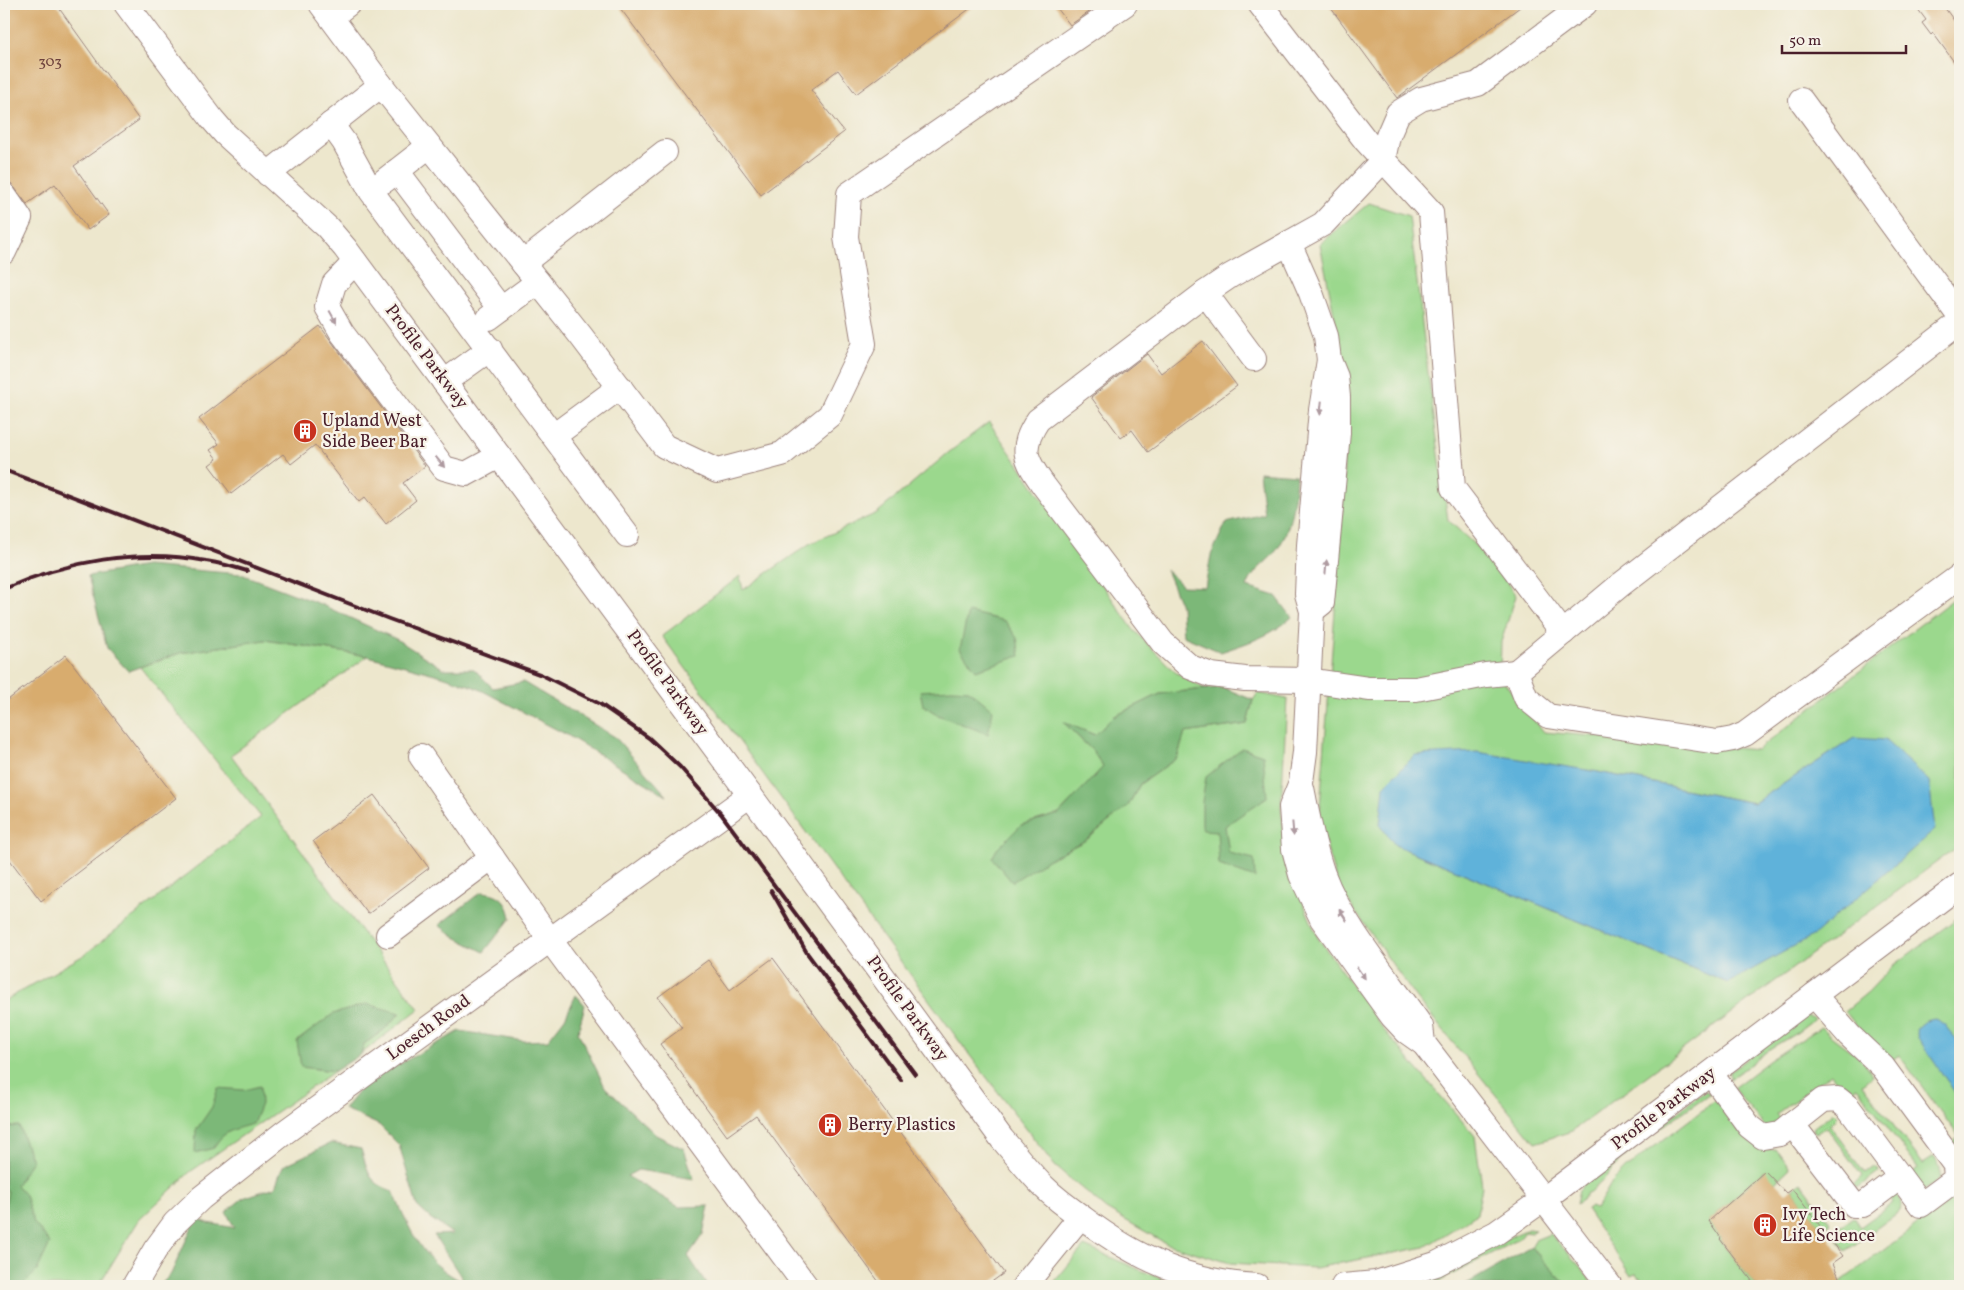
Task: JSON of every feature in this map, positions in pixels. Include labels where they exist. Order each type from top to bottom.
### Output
[{"type":"street","name":"Profile Parkway","points":[[126,4],[212,119],[268,174],[327,227],[355,262],[1002,1139],[1046,1189],[1080,1217],[1114,1241],[1158,1263],[1226,1284],[1257,1286]]},
{"type":"street","points":[[333,8],[381,85],[538,282],[664,446],[717,471],[782,454],[830,416],[864,344],[846,236],[849,194],[1125,4]]},
{"type":"street","points":[[1260,4],[1360,134],[1431,212],[1453,488],[1563,633]]},
{"type":"street","points":[[1585,4],[1478,84],[1421,98],[1398,113],[1388,136],[1383,160],[1323,224],[1230,276],[1205,293],[1038,420],[1029,434],[1026,448],[1029,466],[1163,643],[1190,667],[1211,674],[1244,679],[1308,680],[1369,689],[1416,688],[1486,675],[1516,672],[1619,586],[1960,322]]},
{"type":"street","points":[[268,174],[381,85]]},
{"type":"street","points":[[1801,100],[1960,318]]},
{"type":"street","points":[[331,124],[344,142],[371,191],[627,535]]},
{"type":"street","points":[[371,191],[429,146]]},
{"type":"street","points":[[523,264],[665,152]]},
{"type":"street","points":[[397,171],[501,309]]},
{"type":"street","points":[[4,195],[20,218],[4,252]]},
{"type":"street","points":[[1289,243],[1311,293],[1326,336],[1329,360],[1321,410],[1309,545],[1307,594],[1312,611],[1305,752],[1301,782],[1291,807],[1294,849],[1301,875],[1322,919],[1392,1016],[1407,1032],[1424,1044],[1610,1286]]},
{"type":"street","points":[[355,262],[334,284],[327,307],[342,333],[444,468],[466,474],[499,456]]},
{"type":"street","points":[[475,329],[538,282]]},
{"type":"street","points":[[1205,293],[1254,359]]},
{"type":"street","points":[[444,382],[490,349]]},
{"type":"street","points":[[555,436],[620,387]]},
{"type":"street","points":[[1516,672],[1526,698],[1548,716],[1717,742],[1733,739],[1745,734],[1808,689],[1960,576]]},
{"type":"street","points":[[421,756],[550,940],[806,1286]]},
{"type":"street","name":"Loesch Road","points":[[134,1286],[155,1250],[175,1223],[201,1198],[286,1132],[750,795]]},
{"type":"street","points":[[388,935],[492,858]]},
{"type":"street","name":"Profile Parkway","points":[[1343,1286],[1376,1283],[1436,1264],[1496,1233],[1711,1074],[1960,885]]},
{"type":"street","points":[[1711,1074],[1749,1126],[1763,1137],[1780,1134],[1823,1100],[1838,1099],[1848,1107],[1922,1205],[1956,1179],[1955,1165],[1883,1067],[1849,1035],[1814,995]]},
{"type":"street","points":[[1792,1124],[1854,1205],[1863,1205],[1900,1177]]},
{"type":"street","points":[[1024,1286],[1080,1217]]},
{"type":"green space","points":[[1369,203],[1409,216],[1448,520],[1493,562],[1516,596],[1501,642],[1500,677],[1544,732],[1757,750],[1960,594],[1960,845],[1572,1131],[1535,1143],[1414,995],[1338,887],[1319,821],[1344,492],[1343,358],[1320,244]],"holes":[[[1854,738],[1728,983],[1395,845],[1593,771],[1754,803]]]},
{"type":"green space","points":[[989,422],[1133,629],[1175,672],[1205,689],[1160,694],[1113,717],[1095,735],[1064,723],[1093,751],[1103,767],[1059,814],[1021,825],[1049,859],[1086,840],[1128,806],[1140,784],[1177,758],[1185,733],[1247,724],[1253,700],[1258,693],[1287,699],[1281,807],[1287,864],[1318,938],[1383,1029],[1475,1136],[1482,1186],[1477,1214],[1425,1247],[1315,1268],[1230,1263],[1167,1244],[1106,1209],[1055,1166],[968,1053],[662,636],[740,576],[743,590],[809,544],[877,513],[948,453]]},
{"type":"green space","points":[[1259,472],[1296,475],[1295,494],[1289,525],[1281,543],[1272,556],[1253,575],[1247,587],[1276,596],[1292,617],[1268,634],[1221,652],[1183,636],[1181,606],[1166,570],[1183,586],[1205,587],[1211,555],[1226,523],[1264,514]]},
{"type":"green space","points":[[146,566],[241,574],[320,604],[396,639],[444,669],[474,669],[493,688],[523,682],[615,737],[667,796],[567,735],[477,688],[442,676],[368,656],[265,640],[180,653],[128,671],[107,648],[88,576]]},
{"type":"green space","points":[[968,612],[1005,621],[1017,638],[1020,656],[976,670],[960,649]]},
{"type":"green space","points":[[265,640],[368,656],[231,755],[419,1009],[361,1054],[364,1044],[385,1029],[400,1013],[301,1067],[335,1071],[190,1172],[139,1220],[98,1286],[4,1286],[4,1001],[84,955],[261,817],[140,667],[180,653]]},
{"type":"green space","points":[[1222,687],[1253,700],[1247,724],[1185,733],[1177,758],[1140,784],[1128,806],[1086,840],[1049,859],[1012,882],[992,858],[997,849],[1021,825],[1059,814],[1103,767],[1093,751],[1063,722],[1095,735],[1113,717],[1160,694]]},
{"type":"green space","points":[[969,690],[993,710],[988,734],[938,715],[923,705],[920,691]]},
{"type":"green space","points":[[1242,748],[1263,755],[1267,797],[1225,826],[1229,853],[1254,859],[1255,878],[1219,865],[1217,831],[1202,830],[1202,802],[1206,777]]},
{"type":"green space","points":[[481,892],[493,894],[502,899],[508,906],[511,918],[484,952],[453,936],[439,925]]},
{"type":"green space","points":[[1960,916],[1960,1156],[1950,1145],[1959,1137],[1899,1055],[1888,1063],[1845,1011],[1868,992],[1893,966]]},
{"type":"green space","points":[[576,995],[585,1005],[578,1032],[605,1087],[656,1135],[684,1149],[694,1179],[638,1170],[627,1176],[679,1207],[709,1206],[703,1234],[688,1256],[708,1286],[467,1286],[434,1235],[453,1234],[417,1206],[399,1145],[379,1125],[344,1109],[365,1083],[460,1031],[524,1041],[548,1040],[565,1018]]},
{"type":"green space","points":[[367,1004],[400,1013],[385,1029],[364,1044],[361,1054],[335,1071],[301,1067],[297,1041],[333,1014]]},
{"type":"green space","points":[[1806,1015],[1815,1019],[1771,1048],[1730,1080],[1730,1071]]},
{"type":"green space","points":[[1821,1027],[1857,1056],[1869,1069],[1872,1076],[1862,1084],[1923,1164],[1934,1157],[1940,1167],[1940,1179],[1924,1189],[1918,1187],[1909,1175],[1918,1168],[1857,1087],[1846,1094],[1831,1074],[1776,1114],[1784,1125],[1766,1128],[1733,1088],[1770,1060]]},
{"type":"green space","points":[[260,1086],[261,1104],[253,1124],[225,1134],[214,1148],[195,1153],[196,1130],[212,1107],[218,1088],[244,1090]]},
{"type":"green space","points":[[1705,1091],[1710,1093],[1641,1142],[1595,1188],[1587,1193],[1583,1200],[1576,1204],[1579,1191],[1584,1183]]},
{"type":"green space","points":[[1717,1099],[1741,1133],[1757,1146],[1766,1149],[1776,1149],[1790,1168],[1775,1182],[1764,1171],[1709,1221],[1721,1238],[1720,1240],[1756,1286],[1646,1286],[1637,1274],[1631,1276],[1586,1209],[1589,1207],[1596,1209],[1612,1182],[1626,1168]]},
{"type":"green space","points":[[1834,1112],[1838,1117],[1829,1124],[1865,1174],[1874,1167],[1879,1170],[1856,1188],[1854,1184],[1862,1176],[1826,1127],[1817,1133],[1813,1131],[1814,1127]]},
{"type":"green space","points":[[19,1126],[32,1161],[16,1185],[25,1195],[34,1223],[50,1243],[37,1271],[22,1286],[4,1286],[4,1209],[8,1192],[4,1189],[4,1127]]},
{"type":"green space","points":[[331,1143],[361,1149],[370,1176],[378,1184],[393,1191],[411,1231],[425,1253],[446,1272],[459,1280],[460,1286],[159,1286],[171,1274],[196,1218],[208,1223],[235,1228],[226,1212],[243,1198],[275,1187],[283,1166]]},
{"type":"green space","points":[[1801,1182],[1831,1223],[1822,1229],[1792,1189]]},
{"type":"green space","points":[[1896,1192],[1902,1202],[1900,1211],[1846,1251],[1832,1232],[1853,1217],[1860,1227],[1893,1203],[1887,1195]]},
{"type":"green space","points":[[1960,1193],[1960,1286],[1835,1286]]},
{"type":"green space","points":[[1528,1229],[1536,1230],[1531,1233],[1525,1232],[1520,1238],[1431,1286],[1398,1286]]},
{"type":"green space","points":[[1550,1234],[1595,1286],[1567,1286],[1531,1247],[1535,1240]]},
{"type":"green space","points":[[1084,1246],[1178,1286],[1051,1286]]},
{"type":"green space","points":[[1531,1247],[1567,1286],[1462,1286],[1470,1282]]},
{"type":"water","points":[[1854,738],[1885,740],[1929,781],[1935,830],[1814,935],[1728,983],[1395,845],[1380,825],[1384,786],[1415,755],[1477,752],[1593,771],[1754,803]]},
{"type":"water","points":[[1935,1019],[1944,1024],[1960,1045],[1960,1100],[1918,1038],[1916,1030],[1924,1022]]},
{"type":"building","points":[[4,4],[56,4],[139,120],[74,166],[109,215],[88,230],[55,184],[27,204],[4,174]]},
{"type":"building","points":[[617,4],[976,4],[856,94],[838,70],[811,90],[844,132],[761,195]]},
{"type":"building","points":[[1054,4],[1101,4],[1070,25]]},
{"type":"building","points":[[1328,4],[1524,4],[1397,98]]},
{"type":"building","points":[[1914,4],[1942,4],[1960,29],[1960,70],[1933,33],[1931,35],[1922,23],[1926,20]]},
{"type":"building","name":"Upland West Side Beer Bar","points":[[320,326],[425,466],[403,483],[416,500],[386,524],[365,497],[359,502],[315,445],[291,464],[283,454],[231,494],[209,465],[217,459],[210,450],[219,444],[199,419]]},
{"type":"building","points":[[1203,341],[1237,386],[1148,452],[1132,430],[1121,438],[1091,397],[1147,354],[1161,373]]},
{"type":"building","points":[[66,655],[176,798],[41,901],[4,852],[4,703]]},
{"type":"building","points":[[374,795],[429,868],[368,914],[313,841]]},
{"type":"building","name":"Berry Plastics","points":[[773,958],[1004,1273],[986,1286],[882,1286],[756,1115],[727,1136],[660,1044],[682,1028],[658,997],[708,960],[730,990]]},
{"type":"building","name":"Ivy Tech Life Science","points":[[1765,1171],[1786,1193],[1792,1189],[1843,1256],[1833,1263],[1841,1282],[1835,1286],[1756,1286],[1720,1239],[1709,1221]]},
{"type":"railway","points":[[4,470],[389,619],[542,675],[600,704],[649,738],[680,767],[722,815],[915,1074]]},
{"type":"railway","points":[[4,589],[28,579],[77,564],[129,557],[181,557],[247,571]]},
{"type":"railway","points":[[771,890],[807,953],[901,1080]]},
{"type":"place","name":"Upland West Side Beer Bar","points":[[305,431]]},
{"type":"place","name":"Berry Plastics","points":[[830,1125]]},
{"type":"place","name":"Ivy Tech Life Science","points":[[1765,1225]]}]
